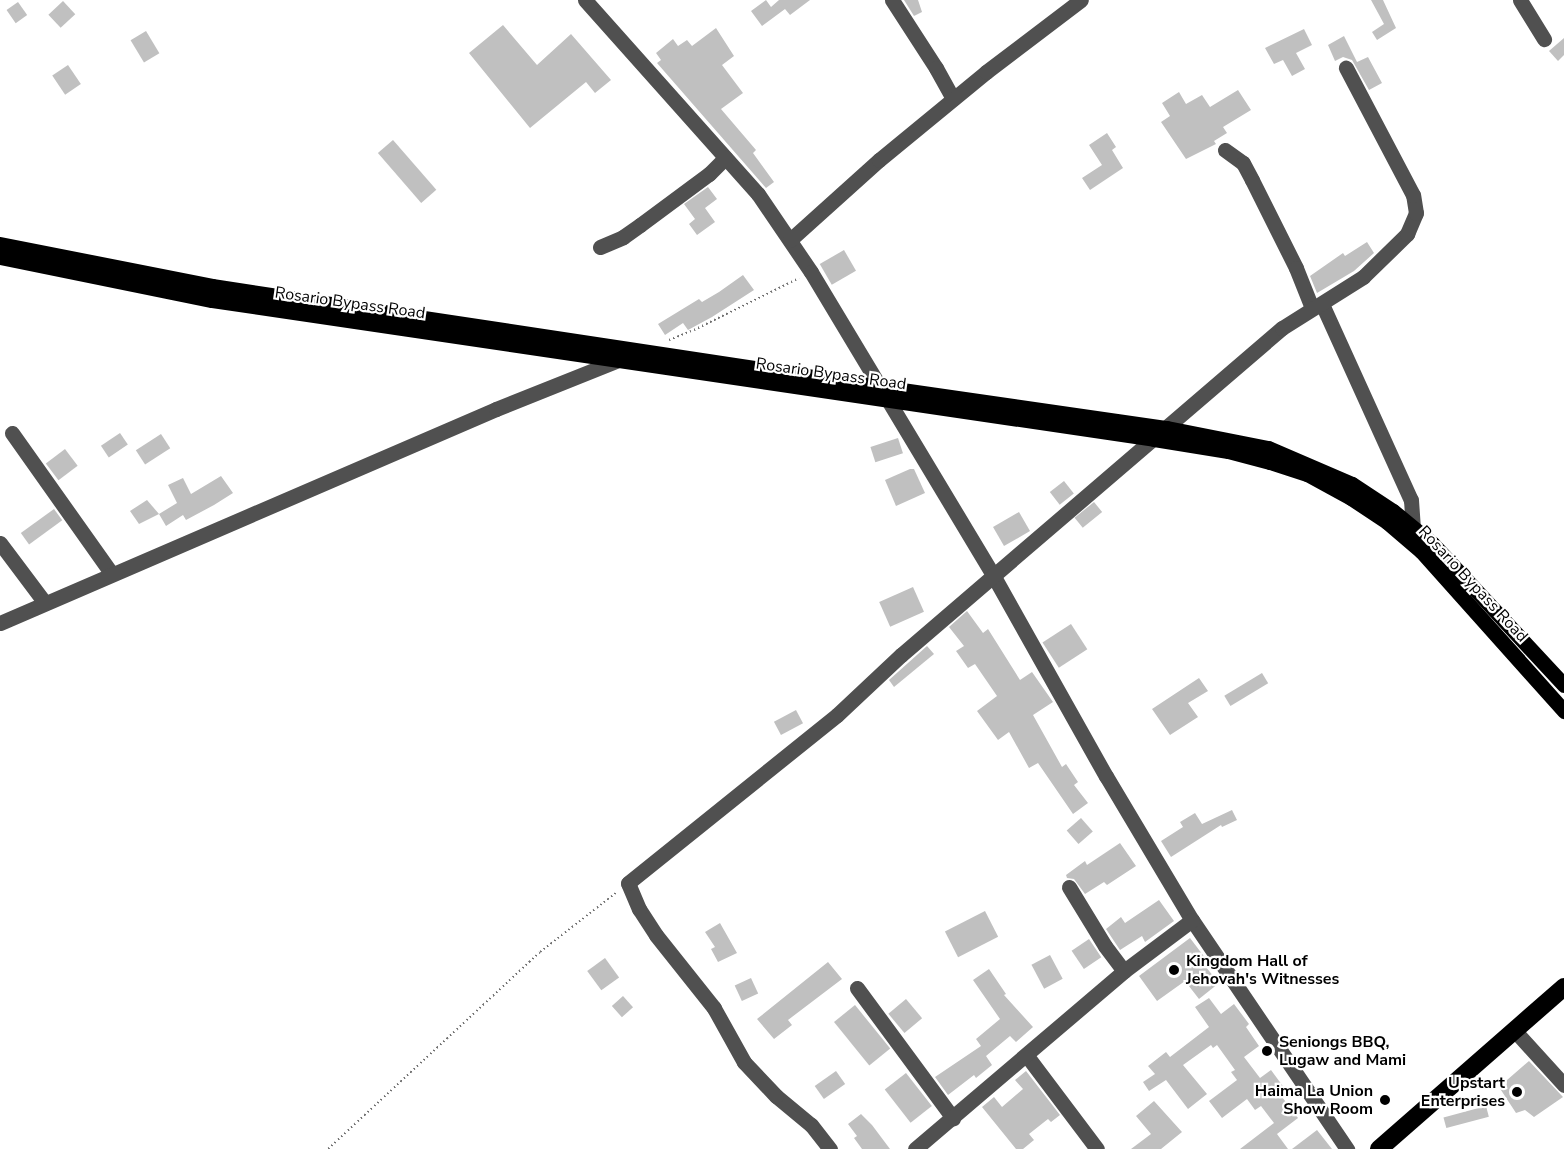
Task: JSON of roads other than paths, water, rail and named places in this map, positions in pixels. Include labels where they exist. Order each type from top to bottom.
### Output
[{"type":"highway","points":[[1379,1149],[1564,987]]},
{"type":"main road","name":"Rosario Bypass Road","points":[[0,244],[212,286],[1167,428],[1268,448],[1307,462],[1352,484],[1413,527],[1432,543],[1564,686]]},
{"type":"main road","name":"Rosario Bypass Road","points":[[0,257],[212,300],[1154,439],[1228,451],[1270,462],[1307,474],[1351,498],[1387,522],[1421,551],[1564,711]]},
{"type":"street","points":[[585,0],[758,194],[790,240],[890,401],[993,575],[1106,776],[1192,920],[1347,1149]]},
{"type":"street","points":[[891,0],[953,99]]},
{"type":"street","points":[[790,240],[879,160],[953,99],[1081,0]]},
{"type":"street","points":[[1520,0],[1544,39]]},
{"type":"street","points":[[830,1149],[811,1125],[776,1096],[744,1062],[714,1008],[656,935],[639,909],[628,884],[828,722],[993,575],[1282,328],[1363,277],[1407,234],[1416,213],[1413,195],[1346,68]]},
{"type":"street","points":[[1225,150],[1243,163],[1317,306],[1411,500],[1413,527]]},
{"type":"street","points":[[600,247],[623,237],[640,225],[709,174],[725,158]]},
{"type":"street","points":[[0,623],[616,361]]},
{"type":"street","points":[[12,433],[112,574]]},
{"type":"street","points":[[0,543],[45,603]]},
{"type":"street","points":[[1069,887],[1124,971]]},
{"type":"street","points":[[915,1149],[1027,1056],[1124,971],[1192,920]]},
{"type":"street","points":[[856,988],[953,1118]]},
{"type":"street","points":[[1515,1031],[1564,1085]]},
{"type":"street","points":[[1027,1056],[1097,1149]]},
{"type":"place","name":"Kingdom Hall of Jehovah's Witnesses","points":[[1174,970]]},
{"type":"place","name":"Seniongs BBQ, Lugaw and Mami","points":[[1267,1051]]},
{"type":"place","name":"Upstart Enterprises","points":[[1517,1092]]},
{"type":"place","name":"Haima La Union Show Room","points":[[1385,1100]]}]
